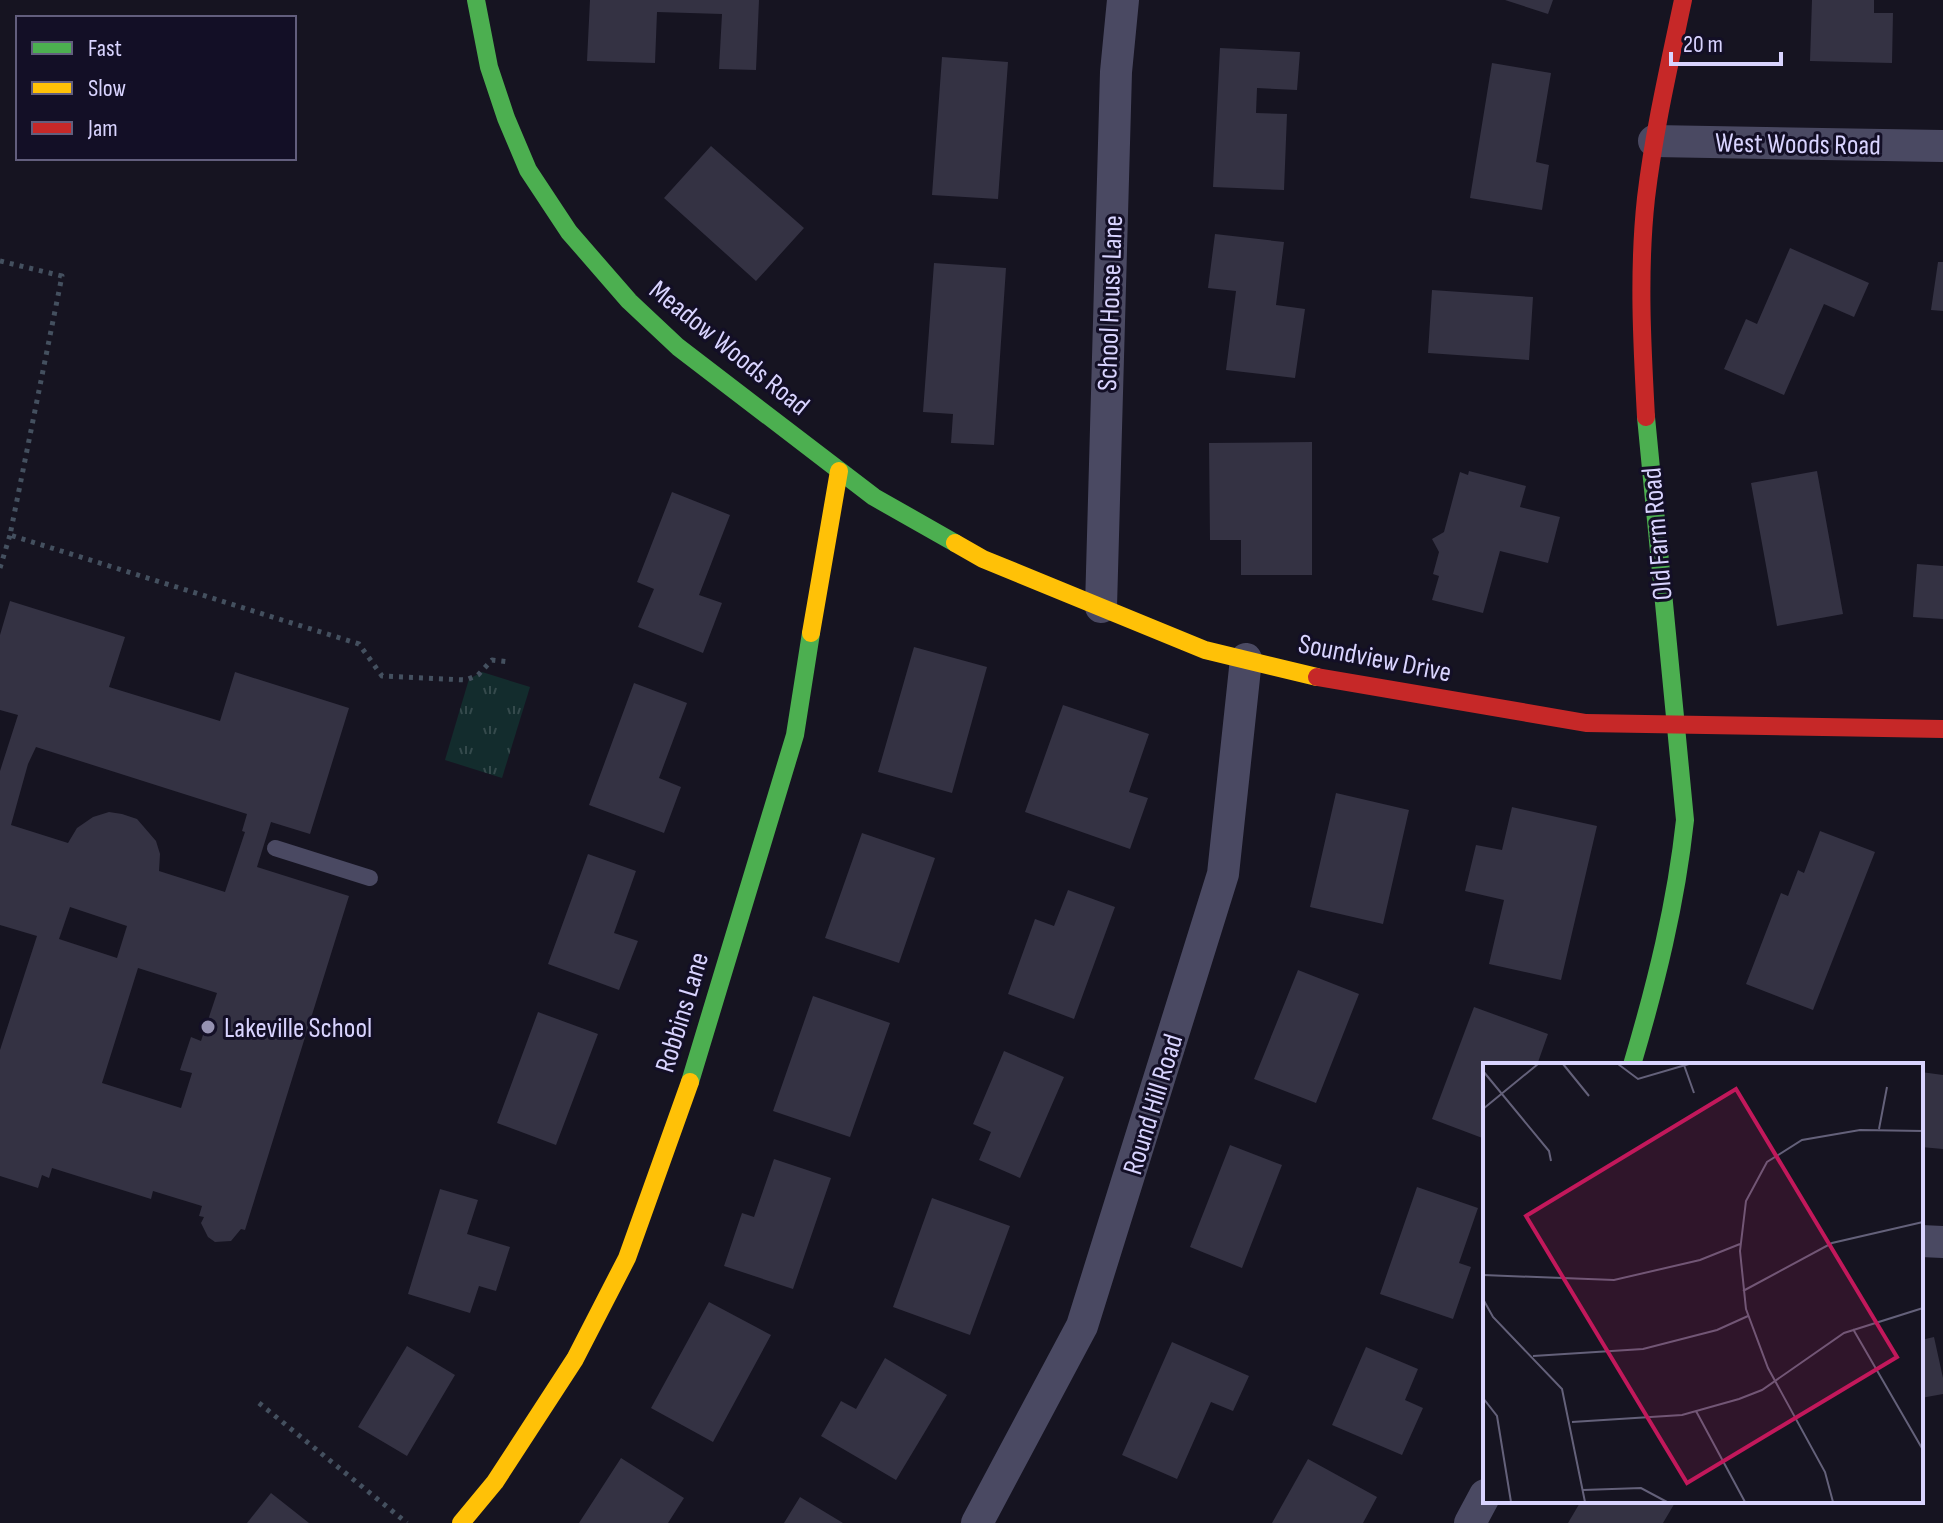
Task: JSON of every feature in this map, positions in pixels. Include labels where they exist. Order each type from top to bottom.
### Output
[{"type":"street","name":"Meadow Woods Road","points":[[476,0],[489,67],[506,118],[528,170],[569,232],[629,301],[678,347],[839,471]]},
{"type":"street","name":"School House Lane","points":[[1101,607],[1116,72],[1123,0]]},
{"type":"street","name":"Old Farm Road","points":[[1633,1063],[1660,974],[1680,877],[1685,820],[1649,463],[1641,322],[1646,201],[1654,141],[1683,0]]},
{"type":"street","name":"West Woods Road","points":[[1654,141],[1943,146]]},
{"type":"street","name":"Soundview Drive","points":[[839,471],[874,497],[983,559],[1205,650],[1338,682],[1586,723],[1943,729]]},
{"type":"street","name":"Robbins Lane","points":[[461,1523],[495,1482],[575,1359],[632,1243],[689,1084],[795,735],[825,540],[839,471]]},
{"type":"street","name":"Round Hill Road","points":[[977,1523],[1082,1326],[1092,1296],[1223,874],[1246,659]]},
{"type":"street","points":[[1923,1241],[1943,1242]]},
{"type":"street","points":[[1470,1523],[1483,1499]]},
{"type":"lane","points":[[275,848],[370,878]]},
{"type":"path","points":[[0,261],[62,276],[10,535],[0,568]]},
{"type":"path","points":[[10,535],[359,644],[382,676],[466,680],[478,675],[492,660],[509,662]]},
{"type":"path","points":[[259,1403],[407,1523]]},
{"type":"green space","points":[[482,672],[530,687],[502,778],[445,760],[469,679]]},
{"type":"building","points":[[590,0],[759,0],[756,70],[719,69],[722,14],[657,12],[655,63],[587,61]]},
{"type":"building","points":[[1505,0],[1553,0],[1548,14]]},
{"type":"building","points":[[1812,0],[1874,0],[1874,13],[1893,13],[1892,63],[1810,61]]},
{"type":"building","points":[[1220,48],[1300,52],[1297,90],[1257,88],[1256,113],[1287,114],[1284,190],[1213,187]]},
{"type":"building","points":[[942,57],[1008,62],[998,199],[932,195]]},
{"type":"building","points":[[1492,63],[1551,73],[1536,162],[1549,165],[1542,210],[1470,198]]},
{"type":"building","points":[[711,146],[804,228],[756,281],[664,198]]},
{"type":"building","points":[[1215,234],[1284,242],[1276,305],[1305,309],[1295,378],[1226,370],[1236,291],[1208,288]]},
{"type":"building","points":[[1790,248],[1869,283],[1854,317],[1824,304],[1784,395],[1724,369],[1746,319],[1757,324]]},
{"type":"building","points":[[1938,262],[1943,262],[1943,311],[1931,310]]},
{"type":"building","points":[[934,263],[1006,268],[994,445],[951,443],[953,414],[923,412]]},
{"type":"building","points":[[1432,290],[1533,297],[1529,360],[1428,353]]},
{"type":"building","points":[[1312,442],[1312,575],[1241,575],[1241,540],[1210,540],[1209,443]]},
{"type":"building","points":[[1469,471],[1526,486],[1520,507],[1560,517],[1548,563],[1500,551],[1483,613],[1432,600],[1439,576],[1433,574],[1439,552],[1432,539],[1444,532],[1460,472],[1468,475]]},
{"type":"building","points":[[1817,471],[1843,614],[1777,626],[1751,483]]},
{"type":"building","points":[[672,492],[730,515],[699,595],[722,603],[703,653],[638,627],[654,589],[637,582]]},
{"type":"building","points":[[1917,564],[1943,566],[1943,619],[1913,617]]},
{"type":"building","points":[[10,601],[125,637],[109,687],[220,721],[235,672],[349,708],[310,834],[271,822],[257,867],[349,896],[245,1230],[241,1229],[231,1241],[215,1242],[208,1237],[201,1223],[204,1217],[199,1216],[202,1206],[153,1191],[151,1199],[52,1168],[49,1178],[42,1175],[38,1188],[0,1176],[0,1050],[37,936],[0,925],[0,771],[18,715],[0,710],[0,635]],"holes":[[[36,747],[247,814],[242,831],[245,832],[225,892],[159,871],[160,854],[156,841],[137,819],[122,814],[109,812],[93,817],[77,828],[68,843],[11,825],[28,764]],[[70,907],[127,926],[117,958],[59,939]],[[138,968],[217,993],[201,1041],[191,1037],[180,1070],[192,1073],[181,1108],[102,1083]]]},
{"type":"building","points":[[914,647],[987,667],[952,793],[878,772]]},
{"type":"building","points":[[634,683],[687,703],[659,778],[681,787],[664,833],[589,805]]},
{"type":"building","points":[[1063,705],[1149,734],[1129,792],[1148,798],[1130,849],[1025,812]]},
{"type":"building","points":[[1336,793],[1409,810],[1383,924],[1310,907]]},
{"type":"building","points":[[1512,807],[1597,826],[1561,980],[1489,964],[1504,900],[1465,891],[1476,845],[1502,850]]},
{"type":"building","points":[[1820,831],[1875,852],[1813,1010],[1746,984],[1781,893],[1788,896],[1798,870],[1804,873]]},
{"type":"building","points":[[862,833],[935,858],[899,963],[825,938]]},
{"type":"building","points":[[588,854],[636,871],[614,933],[638,941],[619,990],[548,964]]},
{"type":"building","points":[[1068,890],[1115,907],[1074,1019],[1008,994],[1035,919],[1054,926]]},
{"type":"building","points":[[1298,970],[1359,994],[1316,1103],[1254,1079]]},
{"type":"building","points":[[813,996],[890,1023],[850,1137],[773,1111]]},
{"type":"building","points":[[1474,1007],[1548,1034],[1538,1063],[1483,1063],[1483,1138],[1432,1119]]},
{"type":"building","points":[[538,1012],[598,1034],[556,1145],[497,1123]]},
{"type":"building","points":[[1004,1051],[1064,1077],[1020,1178],[979,1160],[991,1132],[973,1124]]},
{"type":"building","points":[[1923,1072],[1943,1075],[1943,1149],[1923,1147]]},
{"type":"building","points":[[1230,1145],[1282,1165],[1242,1268],[1190,1247]]},
{"type":"building","points":[[774,1159],[831,1178],[793,1289],[724,1266],[742,1213],[754,1217]]},
{"type":"building","points":[[1417,1187],[1478,1208],[1459,1263],[1471,1267],[1453,1319],[1380,1294]]},
{"type":"building","points":[[440,1189],[478,1200],[467,1234],[510,1247],[496,1291],[479,1286],[470,1313],[408,1294]]},
{"type":"building","points":[[932,1198],[1010,1226],[970,1335],[893,1307]]},
{"type":"building","points":[[709,1302],[771,1335],[713,1442],[651,1408]]},
{"type":"building","points":[[1934,1337],[1943,1378],[1943,1394],[1923,1398],[1923,1340]]},
{"type":"building","points":[[1172,1342],[1249,1376],[1233,1411],[1211,1402],[1177,1479],[1122,1455]]},
{"type":"building","points":[[407,1346],[455,1375],[407,1456],[358,1427]]},
{"type":"building","points":[[1366,1347],[1418,1369],[1405,1400],[1423,1408],[1402,1455],[1332,1425]]},
{"type":"building","points":[[885,1358],[947,1395],[896,1480],[821,1436],[841,1401],[856,1409]]},
{"type":"building","points":[[621,1458],[684,1498],[668,1523],[579,1523]]},
{"type":"building","points":[[1308,1459],[1377,1497],[1363,1523],[1272,1523]]},
{"type":"building","points":[[271,1493],[309,1523],[247,1523]]},
{"type":"building","points":[[800,1497],[843,1523],[784,1523]]},
{"type":"building","points":[[1580,1503],[1675,1503],[1663,1523],[1568,1523]]},
{"type":"traffic: fast","points":[[476,0],[489,67],[528,170],[569,232],[629,301],[678,347],[874,497],[955,543]]},
{"type":"traffic: fast","points":[[1633,1063],[1664,944],[1685,820],[1646,417]]},
{"type":"traffic: fast","points":[[690,1082],[795,735],[811,633]]},
{"type":"traffic: slow","points":[[811,633],[839,471]]},
{"type":"traffic: slow","points":[[955,543],[983,559],[1205,650],[1317,677]]},
{"type":"traffic: slow","points":[[461,1523],[495,1482],[575,1359],[627,1258],[690,1082]]},
{"type":"traffic: jam","points":[[1646,417],[1642,308],[1646,198],[1662,99],[1683,0]]},
{"type":"traffic: jam","points":[[1317,677],[1586,723],[1943,729]]},
{"type":"place","name":"Lakeville School","points":[[208,1027]]}]
